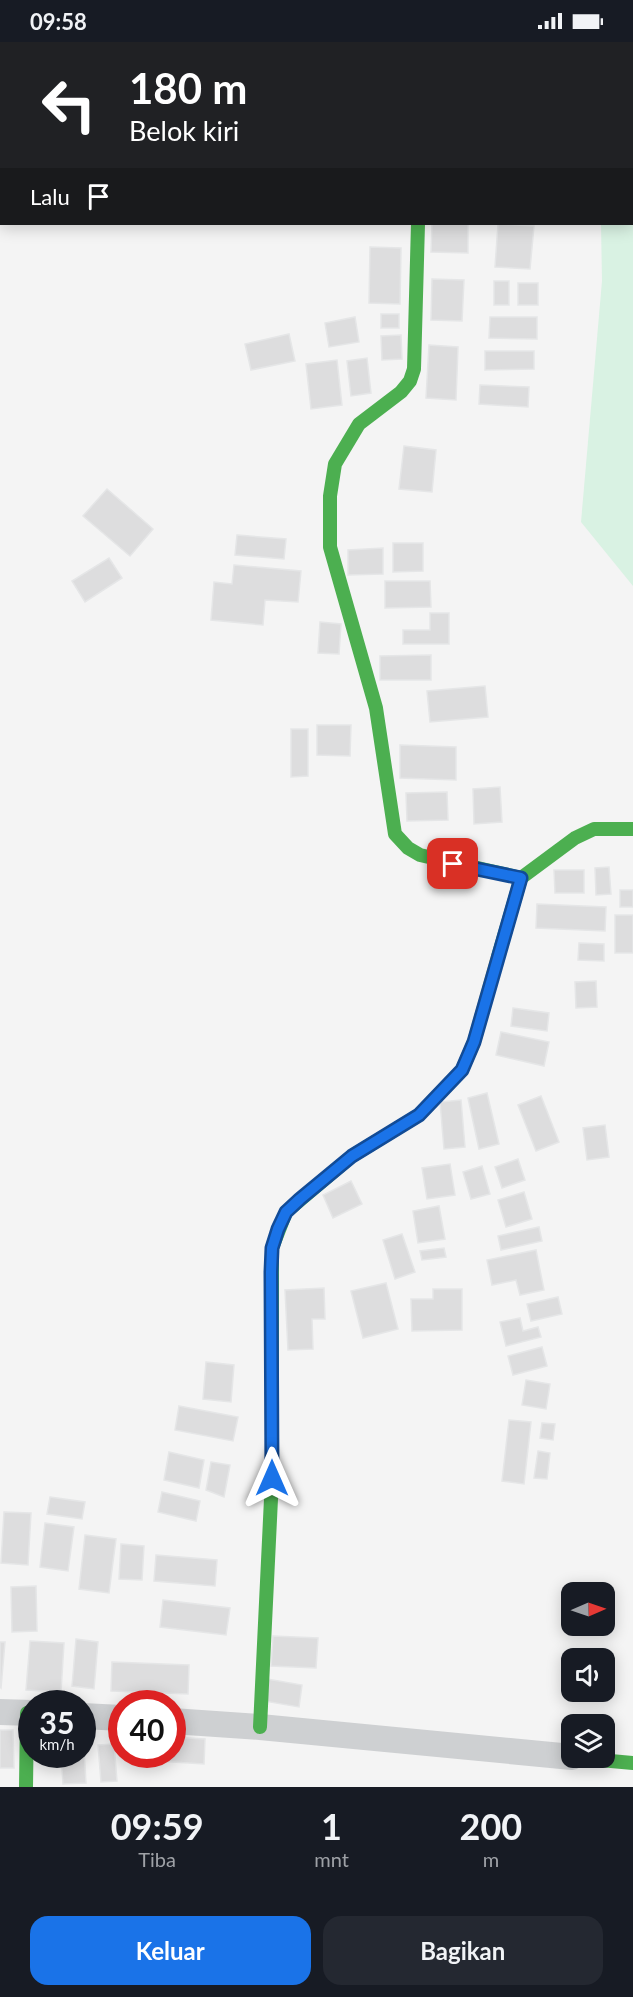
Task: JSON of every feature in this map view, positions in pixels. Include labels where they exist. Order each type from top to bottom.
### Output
[{"type":"street","points":[[418,225],[414,369],[410,381],[400,392],[359,424],[335,464],[330,496],[330,547],[358,653],[376,708],[395,834],[408,848],[420,855],[521,878]]},
{"type":"street","points":[[260,1727],[272,1478],[272,1248],[286,1212],[352,1156],[419,1115],[462,1070],[474,1042],[521,878],[575,838],[594,829],[633,829]]},
{"type":"street","points":[[0,1712],[18,1713]]},
{"type":"street","points":[[186,1722],[561,1756]]},
{"type":"street","points":[[615,1761],[633,1763]]},
{"type":"street","points":[[26,1787],[27,1768]]},
{"type":"green space","points":[[601,225],[633,225],[633,586],[581,522],[602,281]]},
{"type":"building","points":[[432,225],[468,225],[468,253],[431,252]]},
{"type":"building","points":[[498,225],[534,226],[530,269],[495,267]]},
{"type":"building","points":[[370,247],[401,248],[400,304],[369,303]]},
{"type":"building","points":[[432,279],[464,280],[462,321],[431,320]]},
{"type":"building","points":[[494,281],[509,281],[509,305],[494,305]]},
{"type":"building","points":[[518,283],[538,283],[538,305],[518,305]]},
{"type":"building","points":[[381,314],[399,314],[399,328],[381,328]]},
{"type":"building","points":[[355,317],[359,342],[329,347],[325,323]]},
{"type":"building","points":[[490,317],[537,317],[537,339],[489,338]]},
{"type":"building","points":[[289,334],[295,361],[251,370],[245,344]]},
{"type":"building","points":[[401,335],[402,359],[382,360],[381,336]]},
{"type":"building","points":[[429,345],[458,347],[456,400],[426,398]]},
{"type":"building","points":[[485,351],[534,351],[534,369],[485,370]]},
{"type":"building","points":[[367,358],[371,393],[351,396],[347,361]]},
{"type":"building","points":[[337,360],[342,405],[311,409],[306,364]]},
{"type":"building","points":[[480,385],[529,387],[528,407],[479,404]]},
{"type":"building","points":[[404,446],[436,450],[432,492],[399,489]]},
{"type":"building","points":[[107,489],[153,529],[130,556],[83,516]]},
{"type":"building","points":[[237,535],[286,539],[284,559],[235,555]]},
{"type":"building","points":[[393,543],[423,543],[423,571],[393,572]]},
{"type":"building","points":[[383,548],[383,574],[348,575],[348,550]]},
{"type":"building","points":[[109,558],[122,578],[85,602],[72,581]]},
{"type":"building","points":[[234,565],[301,571],[298,602],[265,600],[263,625],[211,620],[214,582],[232,584]]},
{"type":"building","points":[[385,581],[430,581],[431,607],[385,608]]},
{"type":"building","points":[[430,613],[449,613],[449,644],[403,644],[403,630],[430,630]]},
{"type":"building","points":[[320,622],[341,624],[339,654],[318,653]]},
{"type":"building","points":[[431,655],[431,680],[380,680],[380,656]]},
{"type":"building","points":[[485,686],[488,717],[430,722],[427,691]]},
{"type":"building","points":[[317,725],[351,725],[350,756],[317,755]]},
{"type":"building","points":[[291,729],[308,729],[308,776],[291,777]]},
{"type":"building","points":[[400,745],[456,747],[456,780],[400,778]]},
{"type":"building","points":[[500,787],[502,822],[474,824],[473,789]]},
{"type":"building","points":[[447,792],[448,820],[407,821],[406,793]]},
{"type":"building","points":[[609,867],[611,894],[596,895],[595,868]]},
{"type":"building","points":[[554,870],[584,870],[584,893],[555,893]]},
{"type":"building","points":[[620,890],[633,890],[633,907],[620,907]]},
{"type":"building","points":[[537,904],[606,907],[605,931],[536,928]]},
{"type":"building","points":[[615,915],[633,915],[633,953],[615,953]]},
{"type":"building","points":[[579,943],[604,944],[604,961],[578,960]]},
{"type":"building","points":[[596,981],[597,1007],[576,1008],[575,982]]},
{"type":"building","points":[[513,1008],[549,1013],[547,1031],[511,1026]]},
{"type":"building","points":[[501,1032],[549,1042],[544,1066],[496,1055]]},
{"type":"building","points":[[487,1093],[499,1144],[479,1149],[468,1098]]},
{"type":"building","points":[[541,1096],[559,1142],[536,1151],[518,1105]]},
{"type":"building","points":[[461,1100],[465,1147],[444,1149],[440,1102]]},
{"type":"building","points":[[605,1125],[609,1157],[587,1160],[583,1128]]},
{"type":"building","points":[[518,1159],[525,1180],[502,1188],[495,1167]]},
{"type":"building","points":[[450,1164],[455,1195],[427,1199],[422,1168]]},
{"type":"building","points":[[482,1166],[490,1194],[471,1199],[463,1172]]},
{"type":"building","points":[[351,1181],[362,1204],[333,1218],[323,1195]]},
{"type":"building","points":[[524,1192],[532,1219],[506,1227],[498,1200]]},
{"type":"building","points":[[439,1206],[445,1239],[418,1243],[413,1211]]},
{"type":"building","points":[[539,1227],[542,1241],[501,1250],[498,1236]]},
{"type":"building","points":[[402,1234],[415,1272],[395,1279],[383,1240]]},
{"type":"building","points":[[444,1248],[446,1257],[422,1260],[420,1251]]},
{"type":"building","points":[[536,1250],[544,1290],[520,1295],[516,1280],[492,1285],[487,1260]]},
{"type":"building","points":[[386,1283],[398,1329],[363,1338],[351,1291]]},
{"type":"building","points":[[324,1288],[325,1319],[312,1319],[313,1349],[288,1350],[285,1290]]},
{"type":"building","points":[[433,1289],[462,1289],[462,1330],[412,1331],[411,1299],[433,1299]]},
{"type":"building","points":[[558,1297],[562,1314],[531,1321],[527,1304]]},
{"type":"building","points":[[520,1318],[523,1331],[538,1327],[541,1337],[506,1346],[500,1322]]},
{"type":"building","points":[[542,1347],[547,1366],[513,1375],[508,1356]]},
{"type":"building","points":[[206,1362],[234,1365],[231,1402],[203,1399]]},
{"type":"building","points":[[526,1380],[550,1384],[546,1409],[522,1405]]},
{"type":"building","points":[[179,1406],[238,1417],[233,1441],[175,1430]]},
{"type":"building","points":[[509,1420],[531,1422],[524,1484],[502,1481]]},
{"type":"building","points":[[542,1423],[555,1424],[553,1440],[540,1438]]},
{"type":"building","points":[[538,1451],[550,1453],[547,1479],[534,1478]]},
{"type":"building","points":[[169,1452],[204,1460],[199,1488],[164,1480]]},
{"type":"building","points":[[211,1462],[230,1465],[224,1497],[206,1490]]},
{"type":"building","points":[[162,1492],[200,1501],[196,1521],[158,1512]]},
{"type":"building","points":[[50,1497],[85,1502],[82,1519],[47,1514]]},
{"type":"building","points":[[4,1512],[31,1513],[28,1565],[1,1563]]},
{"type":"building","points":[[45,1523],[74,1527],[68,1571],[40,1567]]},
{"type":"building","points":[[85,1535],[116,1539],[109,1593],[79,1589]]},
{"type":"building","points":[[121,1544],[144,1546],[142,1580],[119,1579]]},
{"type":"building","points":[[156,1555],[217,1560],[215,1586],[154,1581]]},
{"type":"building","points":[[36,1586],[37,1631],[12,1632],[11,1587]]},
{"type":"building","points":[[163,1600],[230,1608],[226,1635],[160,1627]]},
{"type":"building","points":[[273,1636],[318,1638],[316,1668],[271,1666]]},
{"type":"building","points":[[76,1639],[98,1642],[94,1689],[72,1686]]},
{"type":"building","points":[[30,1641],[64,1643],[61,1690],[26,1690]]},
{"type":"building","points":[[0,1642],[5,1642],[1,1688],[0,1687]]},
{"type":"building","points":[[112,1662],[189,1665],[188,1694],[186,1690],[111,1690]]},
{"type":"building","points":[[267,1679],[302,1685],[299,1707],[264,1701]]},
{"type":"building","points":[[0,1730],[13,1730],[14,1768],[0,1768]]},
{"type":"building","points":[[186,1738],[205,1739],[204,1764],[186,1763]]},
{"type":"building","points":[[108,1744],[108,1768],[116,1768],[117,1781],[101,1782],[98,1745]]},
{"type":"building","points":[[62,1768],[85,1768],[86,1783],[63,1784]]},
{"type":"traffic: fast","points":[[418,225],[414,369],[410,381],[401,392],[359,424],[335,464],[330,496],[330,547],[376,708],[395,834],[408,848],[420,855],[521,878]]},
{"type":"traffic: fast","points":[[498,957],[521,878],[575,838],[594,829],[633,829]]},
{"type":"traffic: fast","points":[[260,1727],[272,1478],[272,1248],[286,1212],[352,1156],[375,1142]]},
{"type":"traffic: fast","points":[[615,1761],[633,1763]]},
{"type":"traffic: fast","points":[[26,1768],[26,1787]]},
{"type":"traffic: slow","points":[[375,1142],[419,1115],[462,1070],[474,1042],[498,957]]},
{"type":"route","points":[[272,1478],[271,1272],[272,1248],[278,1229],[286,1212],[352,1156],[419,1115],[462,1070],[474,1042],[521,878],[453,864]]}]
